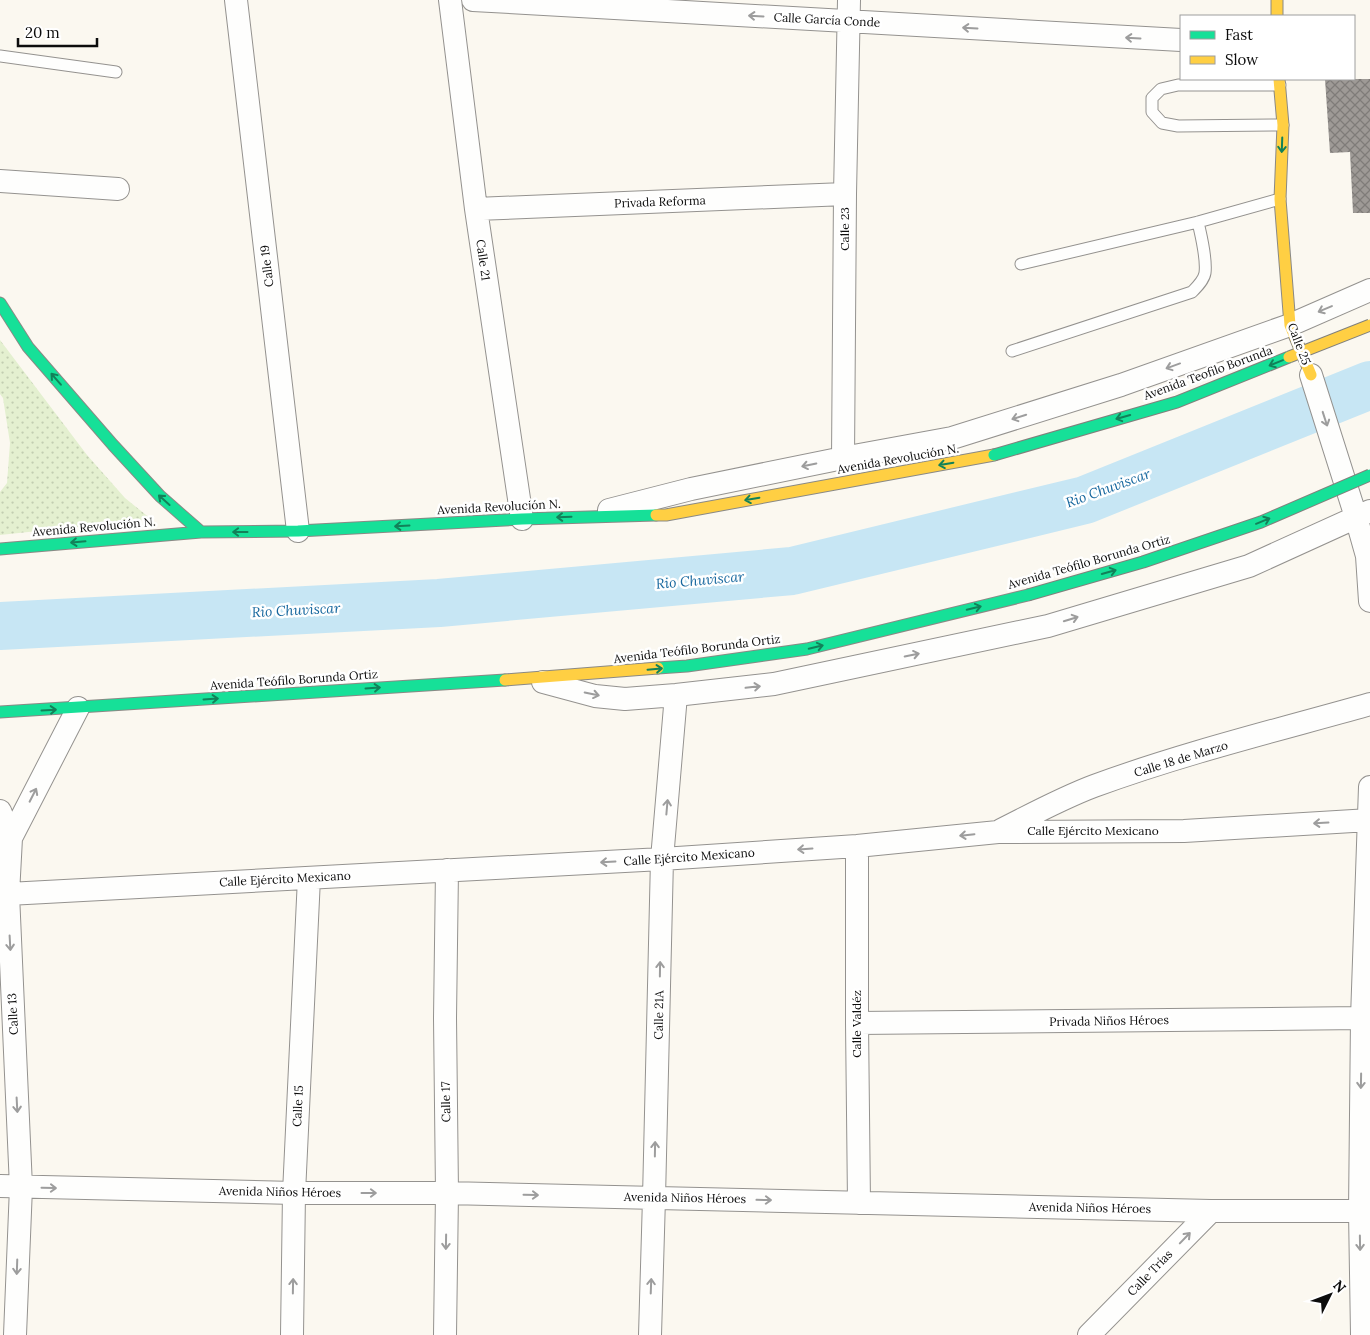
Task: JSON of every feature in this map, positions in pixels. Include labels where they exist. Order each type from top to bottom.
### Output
[{"type":"main road","points":[[1277,0],[1277,15]]},
{"type":"main road","name":"Calle 25","points":[[1280,82],[1283,125],[1280,199],[1290,325],[1311,375]]},
{"type":"main road","points":[[0,303],[28,347],[113,445],[160,496],[201,532]]},
{"type":"main road","name":"Avenida Teofilo Borunda","points":[[994,455],[1177,402],[1370,324]]},
{"type":"main road","name":"Avenida Revolución N.","points":[[0,548],[201,532],[298,531],[522,519],[666,515],[994,455]]},
{"type":"main road","name":"Avenida Teófilo Borunda Ortiz","points":[[0,712],[572,676],[687,666],[807,650],[1028,595],[1143,562],[1260,522],[1370,475]]},
{"type":"street","name":"Calle 19","points":[[236,0],[298,531]]},
{"type":"street","name":"Calle 21","points":[[450,0],[476,209],[522,519]]},
{"type":"street","name":"Calle García Conde","points":[[473,0],[848,11],[1180,40]]},
{"type":"street","name":"Calle 23","points":[[843,458],[848,11]]},
{"type":"street","points":[[0,181],[118,189]]},
{"type":"street","name":"Privada Reforma","points":[[476,209],[845,194]]},
{"type":"street","points":[[586,517],[691,489],[952,438],[1121,385],[1290,325],[1370,290]]},
{"type":"street","name":"Calle 25","points":[[1311,375],[1340,463],[1363,514],[1370,601]]},
{"type":"street","points":[[527,678],[595,696],[625,698],[676,695],[774,684],[1048,626],[1249,566],[1363,514]]},
{"type":"street","name":"Calle 21A","points":[[650,1335],[662,859],[676,695]]},
{"type":"street","name":"Calle 18 de Marzo","points":[[998,832],[1092,786],[1177,759],[1370,704]]},
{"type":"street","name":"Calle 13","points":[[15,1335],[3,894],[11,838],[78,708]]},
{"type":"street","points":[[1362,1335],[1365,1211],[1362,1018],[1370,787]]},
{"type":"street","points":[[0,811],[11,838]]},
{"type":"street","name":"Calle Ejército Mexicano","points":[[3,894],[662,859],[857,846],[998,832],[1184,831],[1370,820]]},
{"type":"street","name":"Calle Valdéz","points":[[857,846],[859,1202]]},
{"type":"street","name":"Calle 17","points":[[446,1335],[445,1018],[447,870]]},
{"type":"street","name":"Calle 15","points":[[292,1335],[294,1193],[309,878]]},
{"type":"street","name":"Privada Niños Héroes","points":[[857,1023],[1362,1018]]},
{"type":"street","name":"Avenida Niños Héroes","points":[[10,1187],[294,1193],[447,1193],[1211,1211],[1365,1211]]},
{"type":"street","name":"Calle Trías","points":[[1090,1335],[1211,1211]]},
{"type":"lane","points":[[0,56],[116,72]]},
{"type":"lane","points":[[1280,82],[1178,85],[1162,89],[1152,98],[1152,112],[1162,123],[1178,126],[1283,125]]},
{"type":"lane","points":[[1022,264],[1198,222],[1280,199]]},
{"type":"lane","points":[[1012,351],[1192,292],[1199,285],[1205,274],[1205,261],[1198,222]]},
{"type":"green space","points":[[0,340],[87,455],[125,498],[151,519],[0,535],[0,492],[7,483],[10,443],[3,398],[0,394]]},
{"type":"building","points":[[1370,79],[1370,213],[1353,213],[1350,152],[1330,153],[1325,80]]},
{"type":"waterway","name":"Rio Chuviscar","points":[[0,626],[439,603],[792,571],[1085,500],[1370,385]]},
{"type":"traffic: fast","points":[[0,303],[28,347],[113,445],[160,496],[201,532]]},
{"type":"traffic: fast","points":[[994,455],[1177,402],[1289,357]]},
{"type":"traffic: fast","points":[[1028,595],[1143,562],[1261,522],[1370,475]]},
{"type":"traffic: fast","points":[[0,549],[201,532],[298,531],[522,519],[656,515]]},
{"type":"traffic: fast","points":[[658,668],[687,666],[807,649],[1028,595]]},
{"type":"traffic: fast","points":[[0,712],[505,680]]},
{"type":"traffic: slow","points":[[1277,0],[1277,15]]},
{"type":"traffic: slow","points":[[1279,80],[1283,125],[1280,199],[1290,325],[1311,375]]},
{"type":"traffic: slow","points":[[1289,357],[1370,325]]},
{"type":"traffic: slow","points":[[656,515],[666,515],[994,455]]},
{"type":"traffic: slow","points":[[505,680],[658,668]]}]
